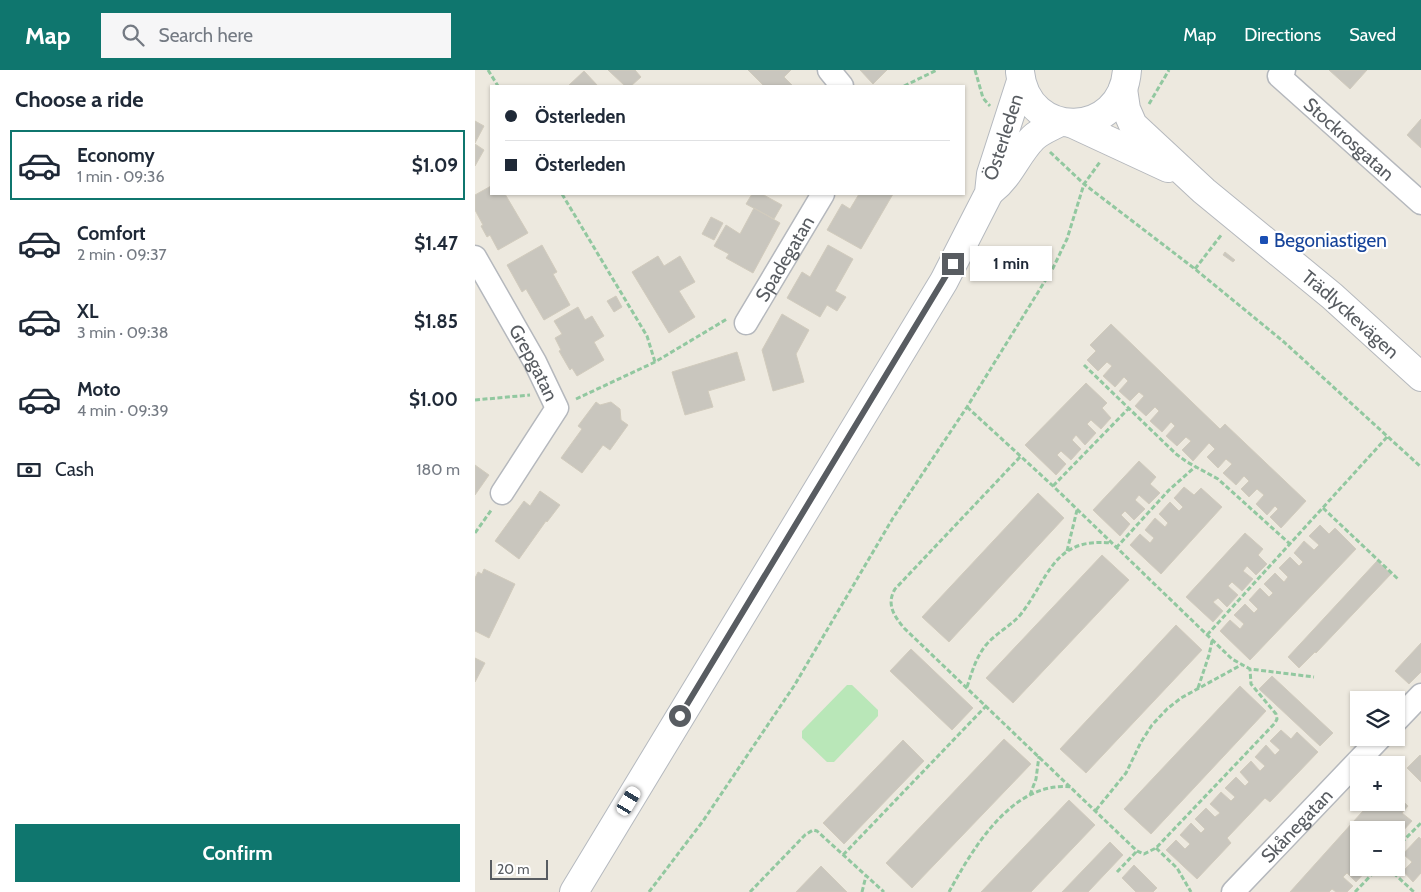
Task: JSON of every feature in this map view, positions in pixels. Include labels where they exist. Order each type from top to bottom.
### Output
[{"type":"main road","points":[[1124,134],[1126,75]]},
{"type":"main road","points":[[1065,123],[1089,121],[1099,118],[1113,106],[1126,75]]},
{"type":"main road","name":"Trädlyckevägen","points":[[1021,76],[1027,97],[1044,115],[1065,123],[1124,134],[1187,177],[1332,296],[1421,377]]},
{"type":"main road","name":"Österleden","points":[[574,892],[944,281],[989,193],[991,174],[1021,76]]},
{"type":"main road","name":"Österleden","points":[[989,193],[1002,183],[1019,155],[1034,137],[1065,123]]},
{"type":"street","points":[[829,70],[841,85]]},
{"type":"street","name":"Stockrosgatan","points":[[1281,73],[1417,193]]},
{"type":"street","name":"Spadegatan","points":[[739,319],[785,260],[822,195]]},
{"type":"street","name":"Grepgatan","points":[[475,258],[535,362],[554,401],[502,493]]},
{"type":"street","points":[[1405,712],[1421,695]]},
{"type":"street","name":"Skånegatan","points":[[1233,892],[1372,746]]},
{"type":"path","points":[[488,70],[497,85]]},
{"type":"path","points":[[906,85],[937,70]]},
{"type":"path","points":[[649,892],[703,821],[794,686],[893,518],[967,407],[1053,268],[1067,239],[1084,184],[1093,169],[1142,116],[1169,70]]},
{"type":"path","points":[[1034,137],[1084,184],[1195,269],[1284,342],[1421,467]]},
{"type":"path","points":[[563,195],[647,336],[655,362]]},
{"type":"path","points":[[1195,269],[1223,233]]},
{"type":"path","points":[[475,400],[554,401],[655,362],[739,319]]},
{"type":"path","points":[[1084,365],[1176,454],[1218,479],[1290,544]]},
{"type":"path","points":[[967,407],[978,415],[1020,457],[1053,486],[1232,659],[1250,669],[1314,678]]},
{"type":"path","points":[[1053,486],[1129,408]]},
{"type":"path","points":[[1207,636],[1388,436]]},
{"type":"path","points":[[1020,457],[901,583],[891,596],[892,608],[898,621],[1137,850],[1144,854],[1157,848],[1275,724],[1276,714],[1251,684],[1250,669]]},
{"type":"path","points":[[1116,548],[1169,490],[1195,466]]},
{"type":"path","points":[[475,533],[502,493]]},
{"type":"path","points":[[1323,508],[1398,579]]},
{"type":"path","points":[[1067,552],[1077,510]]},
{"type":"path","points":[[967,687],[974,666],[987,644],[1022,613],[1052,565],[1067,552],[1087,543],[1111,544]]},
{"type":"path","points":[[1198,688],[1212,640]]},
{"type":"path","points":[[1096,810],[1126,773],[1141,742],[1152,725],[1167,709],[1198,688],[1241,665]]},
{"type":"path","points":[[843,855],[987,706]]},
{"type":"path","points":[[1030,796],[1036,779],[1039,756]]},
{"type":"path","points":[[949,892],[969,857],[991,827],[1019,802],[1047,788],[1072,787]]},
{"type":"path","points":[[1405,839],[1421,823]]},
{"type":"path","points":[[750,892],[808,832],[813,830],[817,831],[884,892]]},
{"type":"path","points":[[1157,848],[1177,868],[1191,892]]},
{"type":"path","points":[[1117,872],[1137,850]]},
{"type":"path","points":[[862,892],[866,876]]},
{"type":"path","points":[[1355,892],[1370,876]]},
{"type":"path","points":[[1397,876],[1414,892]]},
{"type":"green space","points":[[847,685],[852,685],[878,710],[878,716],[834,762],[827,762],[802,738],[802,731]]},
{"type":"building","points":[[608,70],[635,70],[641,77],[632,85],[624,85]]},
{"type":"building","points":[[748,70],[791,70],[784,77],[792,85],[763,85]]},
{"type":"building","points":[[860,70],[887,70],[873,84]]},
{"type":"building","points":[[1329,70],[1367,70],[1350,89]]},
{"type":"building","points":[[584,71],[597,85],[569,85]]},
{"type":"building","points":[[1421,119],[1421,148],[1407,135]]},
{"type":"building","points":[[475,121],[484,126],[475,143]]},
{"type":"building","points":[[475,144],[484,150],[475,166]]},
{"type":"building","points":[[490,187],[490,195],[506,195],[528,233],[498,250],[490,235],[487,237],[481,226],[483,225],[475,210],[475,195]]},
{"type":"building","points":[[751,195],[764,195],[782,205],[774,219],[746,204]]},
{"type":"building","points":[[858,195],[892,195],[861,249],[827,230],[842,204],[850,209]]},
{"type":"building","points":[[754,208],[780,223],[753,273],[726,258],[729,254],[714,246],[726,225],[740,234]]},
{"type":"building","points":[[711,217],[723,223],[714,240],[702,234]]},
{"type":"building","points":[[542,245],[557,272],[553,274],[570,305],[544,320],[526,289],[522,292],[507,265]]},
{"type":"building","points":[[828,245],[853,259],[835,291],[846,297],[837,311],[827,305],[820,317],[787,298],[802,272],[810,277]]},
{"type":"building","points":[[1225,252],[1235,260],[1233,262],[1223,255]]},
{"type":"building","points":[[658,256],[664,266],[680,256],[695,282],[679,291],[695,317],[669,333],[632,272]]},
{"type":"building","points":[[616,296],[622,307],[614,312],[607,301]]},
{"type":"building","points":[[578,307],[585,320],[592,316],[604,336],[594,342],[604,360],[577,376],[572,368],[570,370],[559,351],[561,350],[555,338],[562,334],[554,321]]},
{"type":"building","points":[[782,314],[809,330],[796,354],[804,382],[773,391],[762,350]]},
{"type":"building","points":[[1111,324],[1220,429],[1225,424],[1306,501],[1281,528],[1270,517],[1278,509],[1275,506],[1267,515],[1256,504],[1264,495],[1257,489],[1249,497],[1241,489],[1249,481],[1244,476],[1236,485],[1223,473],[1232,464],[1226,459],[1218,468],[1207,457],[1215,449],[1209,443],[1193,461],[1182,450],[1191,441],[1186,437],[1177,446],[1166,436],[1175,426],[1171,422],[1162,432],[1150,421],[1159,411],[1155,407],[1146,416],[1135,406],[1144,396],[1139,392],[1130,401],[1119,391],[1128,381],[1124,377],[1115,387],[1103,376],[1112,366],[1107,362],[1098,371],[1087,360],[1096,351],[1090,345]]},
{"type":"building","points":[[737,352],[745,380],[708,391],[713,407],[685,415],[672,372]]},
{"type":"building","points":[[1086,383],[1107,403],[1102,408],[1111,418],[1101,429],[1091,420],[1087,424],[1096,433],[1085,445],[1076,435],[1072,440],[1081,449],[1071,460],[1061,451],[1057,455],[1066,464],[1056,475],[1025,445]]},
{"type":"building","points":[[596,402],[600,405],[611,402],[620,409],[621,420],[628,425],[610,450],[603,445],[582,473],[561,458],[582,429],[578,426]]},
{"type":"building","points":[[1139,461],[1156,477],[1150,484],[1160,493],[1149,504],[1139,495],[1135,500],[1145,509],[1134,520],[1125,511],[1121,515],[1130,524],[1120,536],[1093,510]]},
{"type":"building","points":[[475,465],[489,475],[475,495]]},
{"type":"building","points":[[1184,487],[1194,495],[1201,488],[1222,507],[1161,574],[1130,545],[1140,534],[1150,543],[1154,538],[1145,530],[1155,518],[1165,527],[1168,523],[1159,514],[1170,502],[1179,511],[1183,507],[1174,498]]},
{"type":"building","points":[[540,491],[560,505],[519,559],[495,541],[524,501],[530,506]]},
{"type":"building","points":[[1038,493],[1064,518],[949,642],[922,617]]},
{"type":"building","points":[[1320,525],[1329,534],[1335,528],[1356,549],[1250,660],[1220,631],[1230,620],[1240,629],[1244,624],[1234,615],[1245,604],[1254,613],[1258,609],[1249,600],[1260,588],[1269,597],[1273,593],[1264,584],[1275,573],[1284,582],[1288,577],[1279,568],[1290,557],[1299,566],[1303,562],[1294,553],[1304,541],[1314,550],[1319,545],[1309,536]]},
{"type":"building","points":[[1245,533],[1263,549],[1258,555],[1267,564],[1256,575],[1247,566],[1243,571],[1253,579],[1242,591],[1232,582],[1228,586],[1238,595],[1227,607],[1218,598],[1213,602],[1223,611],[1213,622],[1186,597]]},
{"type":"building","points":[[1102,555],[1129,580],[1013,703],[986,678]]},
{"type":"building","points":[[1377,561],[1391,574],[1316,653],[1299,668],[1288,657]]},
{"type":"building","points":[[484,569],[515,584],[489,638],[475,631],[475,578],[478,572],[482,574]]},
{"type":"building","points":[[1176,625],[1202,650],[1086,773],[1060,749]]},
{"type":"building","points":[[1421,643],[1421,672],[1409,684],[1395,671]]},
{"type":"building","points":[[911,649],[973,708],[952,730],[890,671]]},
{"type":"building","points":[[475,658],[485,663],[475,682]]},
{"type":"building","points":[[1272,676],[1333,733],[1320,746],[1259,689]]},
{"type":"building","points":[[1240,686],[1266,711],[1151,834],[1124,809]]},
{"type":"building","points":[[1281,730],[1291,739],[1297,732],[1318,752],[1270,802],[1265,798],[1227,838],[1231,843],[1197,879],[1166,850],[1176,840],[1185,849],[1190,844],[1180,835],[1191,823],[1201,833],[1205,829],[1195,819],[1206,808],[1215,817],[1220,813],[1210,804],[1221,792],[1231,801],[1235,797],[1225,788],[1236,777],[1245,786],[1249,782],[1240,772],[1251,761],[1260,771],[1265,766],[1255,757],[1266,745],[1275,755],[1280,750],[1270,741]]},
{"type":"building","points":[[1004,739],[1031,764],[912,888],[886,863]]},
{"type":"building","points":[[903,740],[924,761],[844,844],[823,823]]},
{"type":"building","points":[[1421,756],[1421,782],[1407,768]]},
{"type":"building","points":[[1069,800],[1095,825],[1031,892],[981,892]]},
{"type":"building","points":[[1363,811],[1404,811],[1402,813],[1412,821],[1405,829],[1405,821],[1354,821]]},
{"type":"building","points":[[1350,825],[1350,876],[1347,873],[1343,877],[1353,886],[1347,892],[1336,892],[1332,889],[1329,892],[1290,892]]},
{"type":"building","points":[[1419,837],[1421,839],[1421,873],[1413,882],[1405,873],[1405,869],[1412,862],[1405,856],[1405,852]]},
{"type":"building","points":[[1110,842],[1123,855],[1088,892],[1062,892]]},
{"type":"building","points":[[1134,865],[1157,888],[1153,892],[1136,892],[1122,878]]},
{"type":"building","points":[[821,866],[847,892],[796,892]]},
{"type":"building","points":[[1350,876],[1362,876],[1356,882]]},
{"type":"place","name":"Begoniastigen","points":[[1264,240]]},
{"type":"route","points":[[680,716],[953,264]]}]
